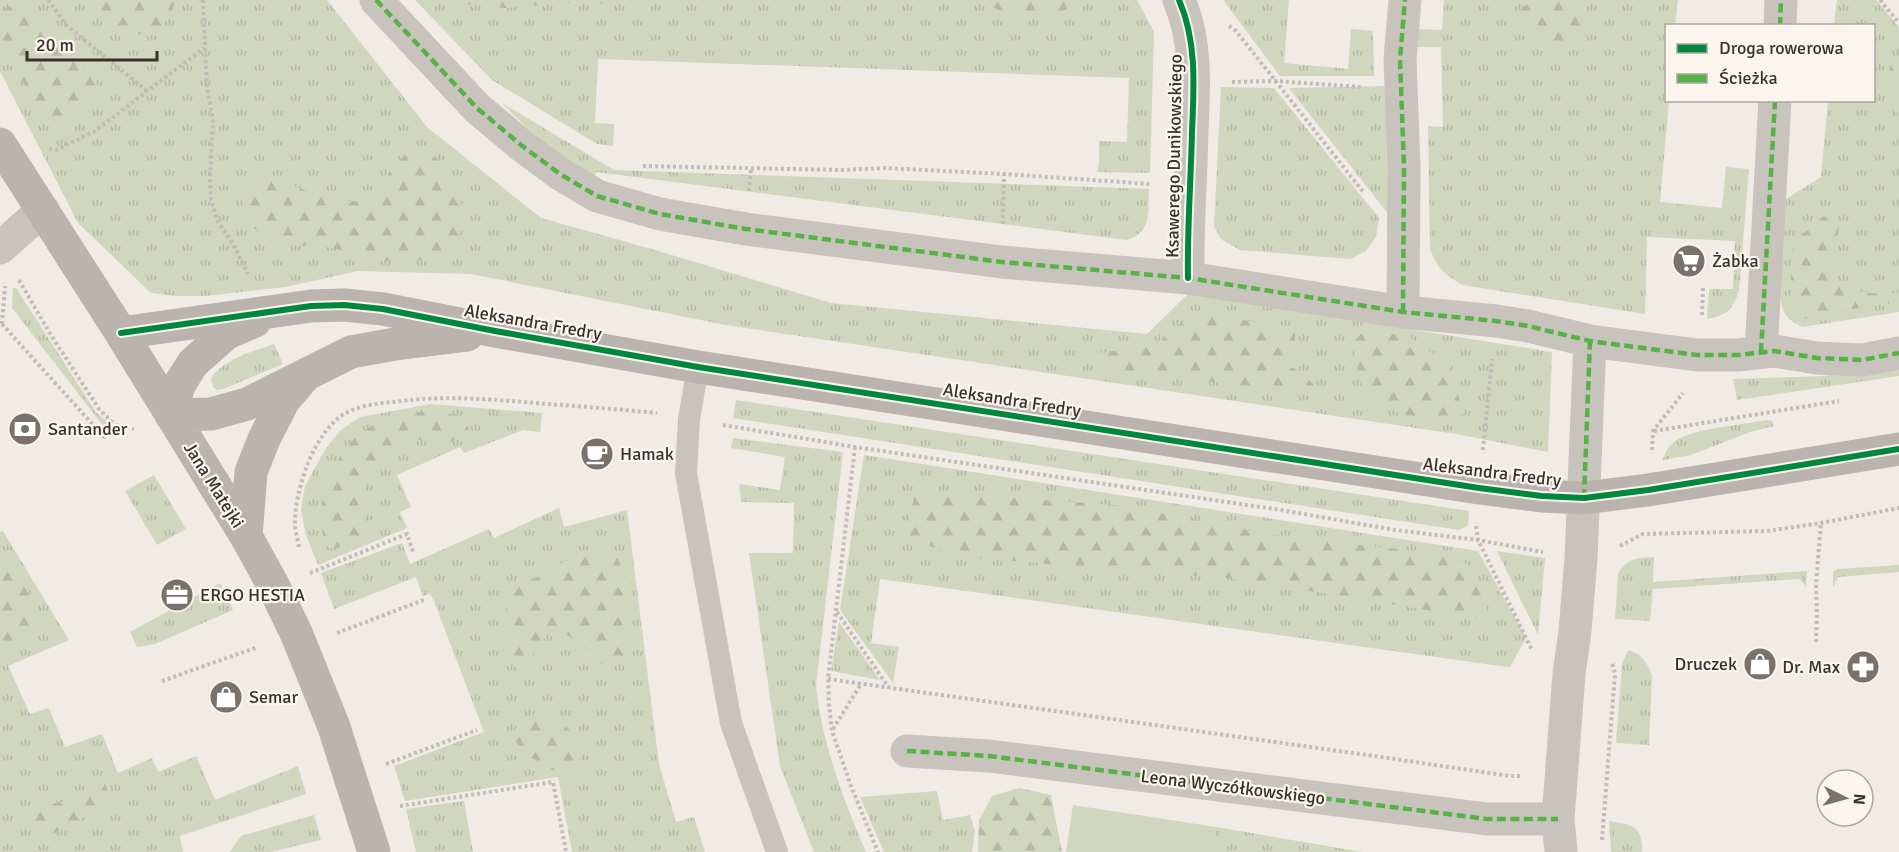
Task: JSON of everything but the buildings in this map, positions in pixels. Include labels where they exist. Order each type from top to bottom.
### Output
[{"type":"street","points":[[376,0],[477,108],[520,145],[560,174],[597,196],[660,214],[746,229],[1002,262],[1188,278],[1403,312],[1496,321],[1590,341],[1697,355],[1738,355],[1774,351],[1817,358],[1862,360],[1899,353]]},
{"type":"street","points":[[1403,312],[1404,168],[1400,59],[1405,0]]},
{"type":"street","points":[[1780,24],[1781,0]]},
{"type":"street","name":"Ksawerego Dunikowskiego","points":[[1183,9],[1194,72],[1187,240],[1188,278]]},
{"type":"street","points":[[1761,352],[1775,102]]},
{"type":"street","name":"Jana Matejki","points":[[0,144],[122,333],[246,536],[273,585],[297,635],[334,727],[374,852]]},
{"type":"street","points":[[0,248],[43,210]]},
{"type":"street","name":"Aleksandra Fredry","points":[[122,333],[311,306],[383,309],[698,367],[1542,496],[1584,498],[1648,490],[1899,449]]},
{"type":"street","name":"Aleksandra Fredry","points":[[279,310],[227,333],[193,363],[179,385],[171,416],[211,414],[247,404],[351,352],[495,331]]},
{"type":"street","name":"Aleksandra Fredry","points":[[1584,498],[1590,341]]},
{"type":"street","name":"Aleksandra Fredry","points":[[246,536],[251,472],[284,400],[307,374]]},
{"type":"street","points":[[1561,852],[1558,819],[1581,558],[1584,498]]},
{"type":"street","name":"Leona Wyczółkowskiego","points":[[907,751],[989,756],[1487,819],[1558,819]]},
{"type":"lane","points":[[698,367],[689,419],[686,473],[731,723],[777,852]]},
{"type":"path","points":[[48,0],[67,26],[147,92]]},
{"type":"path","points":[[203,0],[207,88],[213,118],[211,199],[218,222],[232,242],[250,277]]},
{"type":"path","points":[[1880,0],[1899,23]]},
{"type":"path","points":[[1183,9],[1215,16],[1236,31],[1366,195]]},
{"type":"path","points":[[39,148],[56,150],[94,131],[205,47]]},
{"type":"path","points":[[1223,83],[1275,81],[1402,90]]},
{"type":"path","points":[[632,166],[842,170],[885,168],[1138,183]]},
{"type":"path","points":[[1002,262],[1004,174]]},
{"type":"path","points":[[18,278],[49,332],[99,409],[115,425],[144,432]]},
{"type":"path","points":[[1643,534],[1653,431],[1694,378],[1702,327],[1703,288]]},
{"type":"path","points":[[1496,321],[1476,521],[1478,540],[1542,670],[1569,674]]},
{"type":"path","points":[[2,324],[104,437],[121,427]]},
{"type":"path","points":[[300,550],[295,525],[297,500],[303,475],[321,438],[331,424],[348,411],[369,405],[418,398],[468,398],[657,413],[855,447],[1612,561],[1620,546],[1643,534],[1767,531],[1899,508]]},
{"type":"path","points":[[1653,431],[1840,401]]},
{"type":"path","points":[[855,447],[828,679],[828,705],[832,731],[878,852]]},
{"type":"path","points":[[1816,642],[1816,585],[1821,523]]},
{"type":"path","points":[[309,574],[407,534],[413,552]]},
{"type":"path","points":[[306,566],[313,584]]},
{"type":"path","points":[[334,634],[426,599]]},
{"type":"path","points":[[837,612],[889,688]]},
{"type":"path","points":[[162,681],[265,645],[267,650],[297,635]]},
{"type":"path","points":[[1602,849],[1615,674],[1610,653]]},
{"type":"path","points":[[828,679],[1523,776]]},
{"type":"path","points":[[832,731],[861,684]]},
{"type":"path","points":[[377,767],[477,730]]},
{"type":"path","points":[[390,807],[553,782],[566,852]]},
{"type":"green space","points":[[0,0],[327,0],[427,127],[541,218],[831,303],[1147,334],[1188,294],[1552,352],[1548,452],[1456,434],[726,325],[471,274],[358,271],[285,287],[206,296],[151,293],[78,223],[0,71]]},
{"type":"green space","points":[[94,0],[177,0],[167,20],[151,35],[105,32]]},
{"type":"green space","points":[[415,0],[1137,0],[1154,32],[1150,173],[1097,172],[1099,141],[1127,142],[1129,78],[598,59],[595,123],[614,124],[613,146],[597,144],[492,80]]},
{"type":"green space","points":[[454,0],[647,0],[611,4],[561,3],[504,8],[464,4]]},
{"type":"green space","points":[[984,0],[1077,0],[1063,12],[998,10]]},
{"type":"green space","points":[[1223,0],[1289,0],[1284,63],[1348,69],[1351,29],[1373,31],[1374,76],[1280,76]]},
{"type":"green space","points":[[1444,0],[1678,0],[1675,24],[1665,24],[1665,102],[1669,102],[1660,202],[1722,208],[1726,167],[1749,169],[1739,291],[1728,311],[1720,316],[1707,319],[1709,289],[1733,289],[1735,241],[1647,237],[1645,314],[1462,285],[1442,270],[1435,261],[1430,248],[1428,126],[1443,127],[1441,47],[1413,47],[1414,29],[1442,30]]},
{"type":"green space","points":[[1532,0],[1579,0],[1589,17],[1571,44],[1554,45],[1517,12]]},
{"type":"green space","points":[[1837,0],[1876,0],[1899,27],[1899,312],[1802,327],[1787,317],[1781,302],[1780,273],[1786,199],[1821,177],[1828,102],[1875,102],[1875,24],[1834,24]]},
{"type":"green space","points":[[12,5],[38,29],[73,53],[97,84],[98,97],[58,125],[45,122],[0,40],[0,12]]},
{"type":"green space","points":[[1890,63],[1899,63],[1899,117],[1890,90]]},
{"type":"green space","points":[[1385,86],[1389,215],[1289,88]]},
{"type":"green space","points":[[1221,87],[1274,88],[1379,218],[1376,237],[1366,251],[1350,259],[1240,250],[1222,240],[1214,227]]},
{"type":"green space","points":[[502,103],[614,170],[1149,189],[1147,220],[1141,232],[1127,240],[596,172],[595,176],[571,172]]},
{"type":"green space","points":[[414,146],[442,162],[462,207],[455,252],[442,257],[408,262],[373,260],[322,246],[277,245],[249,225],[240,195],[252,177],[275,179],[316,194],[355,202],[385,193],[390,170]]},
{"type":"green space","points":[[1837,214],[1839,227],[1832,268],[1834,285],[1866,292],[1899,293],[1899,302],[1804,319],[1798,312],[1792,292],[1791,269],[1795,238],[1809,230],[1822,217]]},
{"type":"green space","points":[[13,288],[16,288],[96,412],[113,427],[108,432],[12,308]]},
{"type":"green space","points":[[1210,315],[1267,324],[1295,333],[1295,347],[1289,366],[1304,374],[1324,396],[1110,369],[1093,354],[1130,349],[1162,341],[1178,325]]},
{"type":"green space","points":[[1365,330],[1408,336],[1448,364],[1464,413],[1438,424],[1419,420],[1371,402],[1360,381],[1352,343]]},
{"type":"green space","points":[[274,344],[283,364],[223,389],[217,390],[213,387],[211,378],[224,365],[240,356]]},
{"type":"green space","points":[[1899,368],[1899,376],[1737,400],[1733,379],[1822,376]]},
{"type":"green space","points":[[736,400],[1469,511],[1468,526],[1459,530],[733,418]]},
{"type":"green space","points":[[431,404],[542,413],[540,432],[523,430],[464,453],[460,447],[397,475],[411,507],[400,512],[407,528],[318,565],[306,535],[301,510],[305,486],[326,448],[341,430],[360,417]]},
{"type":"green space","points":[[426,411],[459,415],[469,428],[463,435],[451,441],[413,439],[404,441],[387,451],[373,468],[365,487],[364,499],[368,524],[359,538],[335,549],[324,545],[321,513],[324,493],[331,473],[349,444],[364,431],[386,420]]},
{"type":"green space","points":[[1766,420],[1772,421],[1774,426],[1750,432],[1691,455],[1663,460],[1670,445],[1683,437],[1706,430]]},
{"type":"green space","points":[[733,438],[843,452],[816,685],[828,750],[866,852],[814,852],[780,766],[749,553],[793,553],[794,503],[741,502],[739,484],[780,490],[785,457],[731,448]]},
{"type":"green space","points":[[864,455],[1478,551],[1526,638],[1510,667],[880,579],[871,643],[899,647],[893,683],[840,610]]},
{"type":"green space","points":[[154,475],[186,529],[157,545],[125,491]]},
{"type":"green space","points":[[915,493],[1125,506],[1284,537],[1434,553],[1468,564],[1487,596],[1487,614],[1477,618],[1229,578],[963,557],[905,538]]},
{"type":"green space","points":[[559,508],[564,527],[627,510],[659,764],[676,822],[694,817],[705,852],[572,852],[558,777],[405,801],[394,766],[484,732],[434,601],[430,594],[423,596],[416,577],[334,609],[321,573],[402,543],[410,564],[489,529],[494,538]]},
{"type":"green space","points":[[3,531],[69,640],[8,666],[30,714],[49,708],[65,747],[102,734],[118,773],[152,758],[158,772],[196,756],[215,800],[298,766],[306,794],[180,836],[183,852],[0,852],[0,532]]},
{"type":"green space","points":[[613,548],[623,570],[629,615],[629,638],[625,655],[612,666],[600,663],[583,646],[566,634],[549,633],[534,651],[529,668],[514,667],[503,622],[511,591],[529,580],[547,574],[571,557],[597,555]]},
{"type":"green space","points":[[1497,551],[1545,558],[1538,635]]},
{"type":"green space","points":[[1654,557],[1653,582],[1807,571],[1806,586],[1799,579],[1653,589],[1650,621],[1615,619],[1618,574],[1625,565],[1633,560]]},
{"type":"green space","points":[[1899,565],[1899,572],[1838,577],[1833,588],[1833,572],[1837,569]]},
{"type":"green space","points":[[0,566],[20,570],[33,603],[29,634],[6,648],[0,661]]},
{"type":"green space","points":[[220,583],[233,610],[155,644],[137,647],[130,632]]},
{"type":"green space","points":[[839,622],[880,680],[831,671]]},
{"type":"green space","points":[[1628,650],[1637,653],[1643,659],[1652,675],[1649,745],[1616,743],[1622,664]]},
{"type":"green space","points":[[538,711],[566,727],[580,739],[581,770],[570,780],[527,755],[512,737],[517,725]]},
{"type":"green space","points":[[104,779],[111,803],[41,840],[31,819],[46,806],[79,797]]},
{"type":"green space","points":[[1019,788],[1051,795],[1062,852],[978,852],[979,820],[992,796]]},
{"type":"green space","points":[[937,791],[943,820],[970,815],[975,831],[972,852],[884,852],[860,797]]},
{"type":"green space","points":[[464,801],[473,852],[416,852],[406,809]]},
{"type":"green space","points":[[1073,805],[1216,827],[1212,852],[1066,852]]},
{"type":"green space","points":[[314,815],[321,840],[270,852],[230,852],[241,836]]},
{"type":"green space","points":[[1609,821],[1630,825],[1638,831],[1642,852],[1611,852]]},
{"type":"green space","points":[[1216,827],[1362,852],[1212,852]]},
{"type":"marked path","points":[[376,0],[477,108],[521,145],[560,174],[597,196],[660,214],[746,229],[1002,262],[1188,278],[1403,312],[1496,321],[1590,341],[1697,355],[1738,355],[1774,351],[1817,358],[1862,360],[1899,353]]},
{"type":"marked path","points":[[1403,312],[1404,168],[1400,59],[1405,0]]},
{"type":"marked path","points":[[1780,24],[1781,0]]},
{"type":"marked path","points":[[1761,352],[1775,102]]},
{"type":"marked path","points":[[1584,498],[1590,341]]},
{"type":"marked path","points":[[907,751],[989,756],[1487,819],[1558,819]]},
{"type":"cycle path","points":[[1179,0],[1189,32],[1193,64],[1188,278]]},
{"type":"cycle path","points":[[121,333],[311,306],[344,305],[383,309],[698,367],[1542,496],[1584,498],[1648,490],[1899,449]]},
{"type":"place","name":"Żabka","points":[[1689,261]]},
{"type":"place","name":"Santander","points":[[25,429]]},
{"type":"place","name":"Hamak","points":[[597,454]]},
{"type":"place","name":"ERGO HESTIA","points":[[177,595]]},
{"type":"place","name":"Druczek","points":[[1760,664]]},
{"type":"place","name":"Dr. Max","points":[[1863,667]]},
{"type":"place","name":"Semar","points":[[226,697]]}]
